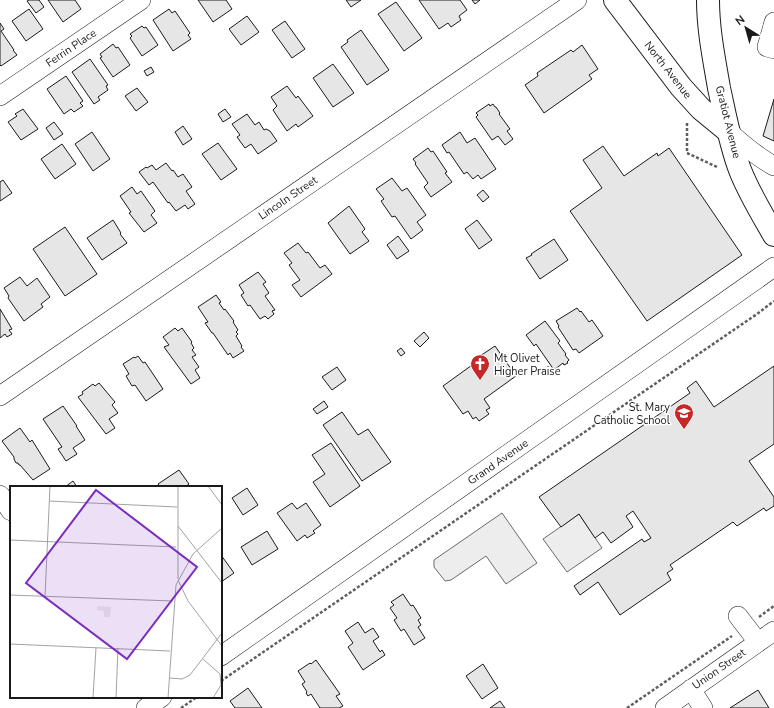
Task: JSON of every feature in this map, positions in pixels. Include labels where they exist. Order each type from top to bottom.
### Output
[{"type":"main road","name":"North Avenue","points":[[615,0],[680,87],[701,109],[729,132]]},
{"type":"main road","name":"Gratiot Avenue","points":[[708,0],[708,12],[715,64],[729,132],[740,171],[754,201],[774,235]]},
{"type":"street","name":"Ferrin Place","points":[[0,96],[141,0]]},
{"type":"street","name":"Lincoln Street","points":[[0,396],[577,0]]},
{"type":"street","points":[[774,22],[767,47],[774,49]]},
{"type":"street","points":[[729,132],[746,147],[774,166]]},
{"type":"street","name":"Grand Avenue","points":[[222,655],[774,267]]},
{"type":"street","points":[[0,495],[10,510]]},
{"type":"street","points":[[742,621],[768,639]]},
{"type":"street","name":"Union Street","points":[[665,708],[768,639]]},
{"type":"street","points":[[691,690],[703,708]]},
{"type":"street","points":[[140,698],[155,704]]},
{"type":"path","points":[[687,121],[687,153],[723,169]]},
{"type":"path","points":[[222,680],[774,301]]},
{"type":"path","points":[[627,708],[742,621],[774,606]]},
{"type":"path","points":[[181,708],[196,698]]},
{"type":"shaded area","points":[[502,513],[537,563],[506,584],[486,556],[451,580],[445,581],[434,567],[434,560]]},
{"type":"shaded area","points":[[579,514],[602,548],[567,572],[543,539]]},
{"type":"building","points":[[39,0],[44,7],[36,13],[27,1]]},
{"type":"building","points":[[48,0],[75,0],[81,9],[63,22]]},
{"type":"building","points":[[198,0],[226,0],[232,9],[213,22]]},
{"type":"building","points":[[346,0],[361,0],[351,7]]},
{"type":"building","points":[[419,0],[460,0],[467,10],[459,16],[461,20],[451,27],[448,23],[439,29]]},
{"type":"building","points":[[472,0],[480,0],[475,4]]},
{"type":"building","points":[[396,2],[422,38],[404,51],[378,14]]},
{"type":"building","points":[[29,9],[43,29],[26,41],[12,21]]},
{"type":"building","points":[[169,9],[172,13],[175,11],[190,33],[188,35],[191,39],[173,51],[153,20]]},
{"type":"building","points":[[247,16],[259,32],[241,45],[229,29]]},
{"type":"building","points":[[285,21],[305,49],[292,58],[272,30]]},
{"type":"building","points":[[0,23],[4,29],[1,31],[17,55],[1,66],[0,65]]},
{"type":"building","points":[[142,26],[144,28],[146,27],[158,45],[142,56],[130,38],[132,36],[130,34]]},
{"type":"building","points":[[361,30],[389,70],[367,85],[341,47],[348,42],[347,40]]},
{"type":"building","points":[[113,44],[116,48],[118,47],[130,65],[113,77],[100,58],[102,57],[100,54]]},
{"type":"building","points":[[582,45],[598,69],[589,75],[592,79],[544,113],[525,85],[538,76],[537,73],[571,50],[573,52]]},
{"type":"building","points":[[90,59],[108,85],[106,86],[108,90],[98,97],[100,100],[94,104],[72,72]]},
{"type":"building","points":[[333,64],[354,93],[333,107],[313,78]]},
{"type":"building","points":[[151,67],[154,72],[147,76],[144,71]]},
{"type":"building","points":[[66,76],[83,101],[80,103],[83,106],[74,112],[71,109],[64,114],[47,89]]},
{"type":"building","points":[[287,86],[296,98],[298,96],[313,116],[298,127],[296,124],[287,131],[273,110],[277,106],[271,97]]},
{"type":"building","points":[[137,88],[148,102],[136,111],[125,96]]},
{"type":"building","points":[[774,99],[774,141],[763,136]]},
{"type":"building","points":[[489,104],[490,106],[493,104],[496,107],[500,113],[499,114],[510,129],[507,131],[513,139],[505,145],[498,136],[492,140],[476,117],[478,115],[476,113]]},
{"type":"building","points":[[23,109],[38,129],[21,140],[8,122],[17,116],[15,114]]},
{"type":"building","points":[[225,109],[231,117],[223,122],[218,114]]},
{"type":"building","points":[[247,114],[255,125],[259,122],[264,130],[266,129],[270,131],[277,141],[258,154],[251,144],[245,148],[237,137],[240,135],[232,124]]},
{"type":"building","points":[[54,122],[63,134],[54,140],[46,128]]},
{"type":"building","points":[[183,126],[192,139],[183,145],[175,132]]},
{"type":"building","points":[[92,132],[110,159],[93,171],[75,144]]},
{"type":"building","points":[[460,132],[467,143],[475,138],[496,169],[481,179],[478,175],[473,179],[467,172],[464,174],[449,152],[447,153],[442,145]]},
{"type":"building","points":[[218,143],[237,169],[221,180],[202,154]]},
{"type":"building","points":[[62,144],[76,164],[55,179],[41,159]]},
{"type":"building","points":[[603,146],[624,176],[657,153],[658,156],[669,148],[742,255],[647,321],[570,211],[602,188],[583,160]]},
{"type":"building","points":[[428,148],[431,152],[433,151],[447,172],[445,173],[452,182],[431,197],[424,187],[428,183],[413,159]]},
{"type":"building","points":[[166,163],[178,177],[183,174],[192,187],[186,191],[195,204],[188,209],[185,205],[176,211],[169,202],[168,203],[153,182],[149,185],[139,172],[152,165],[156,170]]},
{"type":"building","points":[[392,178],[402,191],[407,188],[426,215],[417,222],[423,230],[411,239],[395,216],[392,217],[381,201],[384,199],[376,189]]},
{"type":"building","points":[[3,180],[12,193],[0,201],[0,182]]},
{"type":"building","points":[[132,187],[137,194],[141,191],[155,211],[151,215],[157,223],[144,232],[129,213],[131,212],[120,196]]},
{"type":"building","points":[[483,190],[489,197],[483,202],[477,195]]},
{"type":"building","points":[[349,206],[365,229],[362,232],[369,241],[350,254],[328,223]]},
{"type":"building","points":[[113,220],[121,233],[120,234],[127,243],[102,260],[87,238]]},
{"type":"building","points":[[477,220],[492,240],[479,249],[465,229]]},
{"type":"building","points":[[65,227],[97,274],[65,296],[33,249]]},
{"type":"building","points":[[398,236],[409,251],[397,259],[387,245]]},
{"type":"building","points":[[554,239],[568,260],[540,279],[526,258]]},
{"type":"building","points":[[298,243],[306,253],[308,252],[320,268],[325,265],[332,274],[301,297],[292,285],[300,280],[289,265],[292,263],[284,253]]},
{"type":"building","points":[[258,272],[266,282],[263,284],[269,293],[265,296],[275,310],[272,311],[274,314],[268,319],[265,316],[260,319],[250,305],[248,306],[241,295],[244,293],[239,285]]},
{"type":"building","points":[[20,277],[27,286],[37,278],[50,297],[41,304],[43,307],[24,321],[8,298],[9,296],[4,288]]},
{"type":"building","points":[[216,295],[221,302],[219,303],[234,321],[233,322],[238,330],[236,332],[238,334],[236,336],[244,351],[233,358],[230,353],[228,355],[205,323],[208,322],[198,307]]},
{"type":"building","points":[[577,308],[589,322],[592,320],[603,336],[579,353],[576,349],[573,350],[558,327],[559,326],[556,321]]},
{"type":"building","points":[[0,309],[12,329],[9,330],[12,334],[7,337],[5,334],[0,338]]},
{"type":"building","points":[[545,321],[560,341],[558,343],[569,360],[567,362],[568,363],[564,365],[563,363],[554,370],[536,344],[534,346],[526,335]]},
{"type":"building","points":[[175,328],[178,331],[182,328],[192,342],[191,343],[194,348],[192,350],[196,355],[192,357],[199,367],[195,370],[200,378],[191,384],[164,347],[169,345],[163,337]]},
{"type":"building","points":[[424,332],[429,338],[420,347],[414,341]]},
{"type":"building","name":"Mt Olivet Higher Praise","points":[[495,346],[516,376],[484,399],[490,408],[486,410],[489,414],[479,421],[476,417],[473,419],[468,411],[463,414],[443,386],[479,360],[477,358]]},
{"type":"building","points":[[401,348],[405,353],[401,356],[397,351]]},
{"type":"building","points":[[138,356],[143,363],[145,362],[163,389],[146,401],[135,385],[132,386],[126,376],[129,374],[123,364]]},
{"type":"building","points":[[774,366],[774,444],[749,461],[774,497],[774,506],[766,511],[764,508],[737,526],[733,522],[670,565],[673,569],[667,573],[671,580],[620,615],[598,582],[580,595],[574,586],[642,539],[644,542],[651,538],[633,511],[626,516],[633,527],[611,543],[603,532],[595,538],[579,514],[561,527],[539,497],[690,393],[687,388],[696,381],[714,407]]},
{"type":"building","points":[[337,367],[346,380],[332,390],[322,377]]},
{"type":"building","points":[[99,383],[115,402],[112,405],[118,413],[109,419],[115,428],[106,434],[78,397],[93,384],[95,386]]},
{"type":"building","points":[[324,401],[328,407],[317,414],[313,409]]},
{"type":"building","points":[[63,406],[85,440],[73,448],[77,454],[66,461],[58,449],[62,447],[43,419]]},
{"type":"building","points":[[342,412],[358,435],[368,429],[391,462],[362,481],[323,425]]},
{"type":"building","points":[[20,428],[30,442],[32,440],[50,469],[33,480],[18,463],[16,463],[14,457],[2,441]]},
{"type":"building","points":[[331,443],[360,486],[330,507],[313,482],[325,474],[312,455]]},
{"type":"building","points":[[179,470],[189,484],[186,486],[159,486],[158,484]]},
{"type":"building","points":[[73,481],[76,486],[66,486]]},
{"type":"building","points":[[247,488],[258,505],[243,515],[232,498]]},
{"type":"building","points":[[292,503],[297,509],[306,503],[321,525],[313,531],[315,533],[307,538],[305,535],[297,541],[277,513]]},
{"type":"building","points":[[267,531],[278,549],[252,565],[241,547]]},
{"type":"building","points":[[222,556],[234,573],[222,581]]},
{"type":"building","points":[[403,594],[411,606],[413,605],[421,618],[418,620],[421,625],[418,627],[425,638],[414,645],[404,629],[401,631],[394,620],[397,618],[390,608],[394,605],[391,602]]},
{"type":"building","points":[[358,622],[365,633],[373,628],[379,637],[373,641],[380,652],[382,650],[385,655],[363,670],[348,647],[353,643],[345,631]]},
{"type":"building","points":[[316,660],[340,694],[336,696],[343,706],[339,708],[320,708],[311,694],[308,696],[306,693],[307,692],[302,684],[305,682],[298,671]]},
{"type":"building","points":[[483,664],[498,688],[482,699],[466,676]]},
{"type":"building","points":[[248,688],[262,708],[235,708],[230,701]]},
{"type":"building","points":[[758,690],[769,708],[730,708]]},
{"type":"building","points":[[500,701],[505,708],[490,708]]},
{"type":"place","name":"Mt Olivet Higher Praise","points":[[480,381]]},
{"type":"place","name":"St. Mary Catholic School","points":[[684,430]]}]
